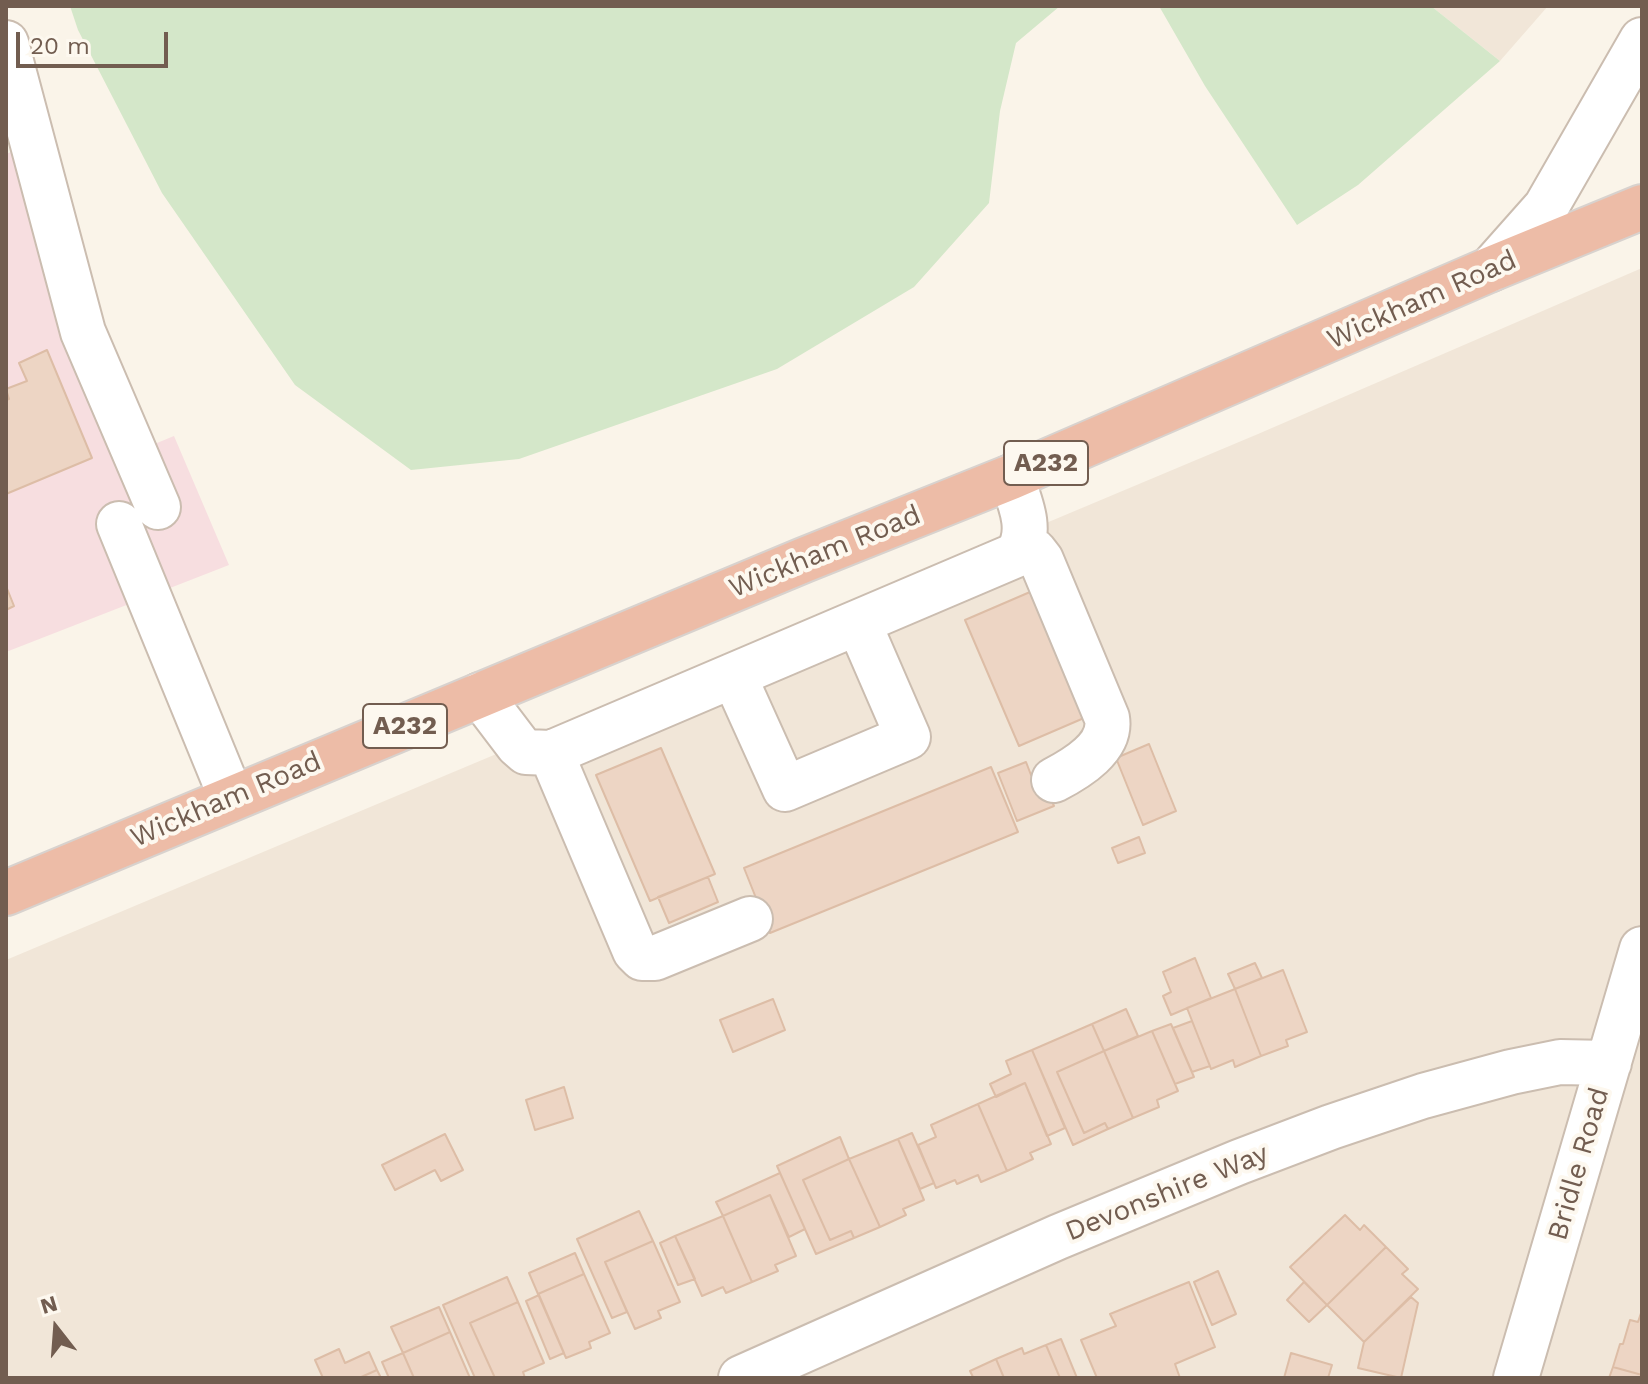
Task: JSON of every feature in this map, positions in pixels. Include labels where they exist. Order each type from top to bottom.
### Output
[{"type":"highway","name":"Wickham Road","points":[[6,893],[231,797],[1011,477],[1491,269],[1642,207]]},
{"type":"street","points":[[1491,269],[1546,207],[1642,40]]},
{"type":"street","points":[[6,43],[83,332],[139,516],[231,797]]},
{"type":"street","points":[[480,695],[526,752],[551,753],[1003,563],[1016,555],[1023,546],[1025,535],[1022,509],[1011,477]]},
{"type":"street","points":[[1023,546],[1034,551],[1041,560],[1109,729],[1105,738],[1078,768],[1054,780]]},
{"type":"street","points":[[734,676],[785,789],[908,737],[859,624]]},
{"type":"street","points":[[551,753],[635,951],[642,958],[655,958],[750,919]]},
{"type":"street","name":"Bridle Road","points":[[1516,1378],[1642,949]]},
{"type":"street","name":"Devonshire Way","points":[[741,1378],[1058,1237],[1331,1127],[1423,1096],[1511,1072],[1560,1062],[1609,1063]]},
{"type":"shaded area","points":[[1431,6],[1548,6],[1500,61]]},
{"type":"shaded area","points":[[11,152],[66,339],[118,459],[174,436],[229,565],[6,652],[6,154]]},
{"type":"shaded area","points":[[1642,268],[1642,1378],[6,1378],[6,960],[1258,434]]},
{"type":"green space","points":[[70,6],[1060,6],[1016,43],[1000,111],[989,203],[914,287],[777,369],[519,459],[411,470],[295,385],[162,193],[78,30]]},
{"type":"green space","points":[[1159,6],[1431,6],[1500,61],[1358,185],[1297,225],[1205,86]]},
{"type":"building","points":[[47,350],[92,458],[6,494],[6,400],[9,399],[6,389],[27,381],[19,363]]},
{"type":"building","points":[[6,586],[14,606],[6,610]]},
{"type":"building","points":[[1030,592],[1084,718],[1019,746],[965,620]]},
{"type":"building","points":[[1149,744],[1176,811],[1143,825],[1116,758]]},
{"type":"building","points":[[661,748],[715,874],[650,901],[596,775]]},
{"type":"building","points":[[1026,762],[1031,775],[1040,772],[1054,806],[1017,821],[998,773]]},
{"type":"building","points":[[991,767],[1018,832],[770,933],[744,868]]},
{"type":"building","points":[[1139,837],[1145,853],[1118,863],[1112,848]]},
{"type":"building","points":[[708,877],[718,902],[669,923],[658,897]]},
{"type":"building","points":[[1195,958],[1211,998],[1171,1015],[1163,996],[1171,992],[1163,972]]},
{"type":"building","points":[[1255,963],[1262,978],[1235,989],[1228,974]]},
{"type":"building","points":[[1283,970],[1307,1032],[1286,1040],[1288,1046],[1261,1056],[1235,989]]},
{"type":"building","points":[[1235,989],[1261,1056],[1235,1067],[1233,1060],[1211,1069],[1187,1008]]},
{"type":"building","points":[[773,999],[785,1030],[733,1052],[720,1020]]},
{"type":"building","points":[[1126,1009],[1138,1036],[1104,1051],[1092,1024]]},
{"type":"building","points":[[1192,1021],[1210,1066],[1192,1072],[1173,1028]]},
{"type":"building","points":[[1092,1024],[1104,1051],[1057,1072],[1084,1133],[1105,1123],[1108,1129],[1073,1145],[1032,1050]]},
{"type":"building","points":[[1171,1024],[1194,1077],[1175,1084],[1152,1031]]},
{"type":"building","points":[[1152,1031],[1178,1091],[1157,1100],[1159,1107],[1133,1118],[1104,1051]]},
{"type":"building","points":[[1032,1050],[1065,1128],[1047,1136],[1025,1083],[996,1097],[990,1084],[1011,1074],[1006,1061]]},
{"type":"building","points":[[1104,1051],[1133,1118],[1108,1129],[1105,1123],[1084,1133],[1057,1072]]},
{"type":"building","points":[[1025,1083],[1051,1144],[1030,1153],[1033,1159],[1007,1171],[978,1104]]},
{"type":"building","points":[[564,1087],[573,1118],[535,1130],[526,1100]]},
{"type":"building","points":[[978,1104],[1007,1171],[981,1182],[978,1175],[936,1188],[918,1145],[936,1137],[931,1125]]},
{"type":"building","points":[[912,1133],[934,1183],[920,1189],[898,1139]]},
{"type":"building","points":[[445,1134],[463,1170],[441,1181],[435,1170],[395,1190],[382,1165]]},
{"type":"building","points":[[840,1137],[849,1159],[803,1180],[830,1240],[851,1231],[854,1238],[816,1254],[777,1166]]},
{"type":"building","points":[[898,1139],[924,1200],[903,1209],[906,1215],[880,1227],[849,1159]]},
{"type":"building","points":[[849,1159],[880,1227],[854,1238],[851,1231],[830,1240],[803,1180]]},
{"type":"building","points":[[780,1173],[805,1229],[789,1237],[770,1195],[723,1216],[716,1202]]},
{"type":"building","points":[[770,1195],[796,1256],[775,1265],[778,1271],[752,1282],[723,1216]]},
{"type":"building","points":[[639,1211],[653,1241],[605,1262],[627,1312],[612,1318],[577,1239]]},
{"type":"building","points":[[1345,1215],[1360,1230],[1364,1225],[1386,1247],[1327,1305],[1290,1267]]},
{"type":"building","points":[[723,1216],[752,1282],[726,1293],[723,1287],[702,1296],[675,1236]]},
{"type":"building","points":[[675,1236],[695,1279],[678,1285],[660,1243]]},
{"type":"building","points":[[653,1241],[680,1302],[658,1311],[661,1318],[635,1329],[605,1262]]},
{"type":"building","points":[[1386,1247],[1408,1269],[1402,1274],[1418,1289],[1364,1342],[1327,1305]]},
{"type":"building","points":[[575,1253],[584,1274],[538,1294],[529,1273]]},
{"type":"building","points":[[1218,1271],[1236,1314],[1212,1325],[1194,1282]]},
{"type":"building","points":[[584,1274],[610,1333],[589,1342],[591,1348],[566,1358],[538,1294]]},
{"type":"building","points":[[507,1277],[518,1302],[470,1323],[495,1378],[475,1378],[443,1305]]},
{"type":"building","points":[[1189,1282],[1215,1347],[1175,1364],[1180,1378],[1097,1378],[1081,1340],[1116,1326],[1110,1314]]},
{"type":"building","points":[[1304,1282],[1327,1305],[1309,1322],[1287,1300]]},
{"type":"building","points":[[539,1295],[564,1353],[550,1359],[526,1301]]},
{"type":"building","points":[[1411,1297],[1418,1303],[1401,1378],[1358,1368],[1364,1342]]},
{"type":"building","points":[[518,1302],[544,1363],[523,1372],[525,1378],[495,1378],[470,1323]]},
{"type":"building","points":[[439,1307],[450,1332],[403,1353],[391,1327]]},
{"type":"building","points":[[1642,1310],[1642,1375],[1613,1367],[1630,1320],[1638,1322]]},
{"type":"building","points":[[450,1332],[470,1378],[414,1378],[403,1353]]},
{"type":"building","points":[[1061,1339],[1077,1378],[1060,1378],[1046,1345]]},
{"type":"building","points":[[1046,1345],[1060,1378],[1004,1378],[996,1359],[1022,1348],[1024,1354]]},
{"type":"building","points":[[339,1349],[345,1363],[369,1352],[377,1370],[359,1378],[323,1378],[315,1360]]},
{"type":"building","points":[[403,1353],[414,1378],[389,1378],[382,1362]]},
{"type":"building","points":[[1291,1353],[1332,1365],[1328,1378],[1284,1378]]},
{"type":"building","points":[[996,1359],[1004,1378],[970,1378],[973,1377],[970,1371]]},
{"type":"building","points":[[1613,1367],[1642,1375],[1642,1378],[1609,1378]]},
{"type":"building","points":[[377,1370],[381,1378],[359,1378]]}]
